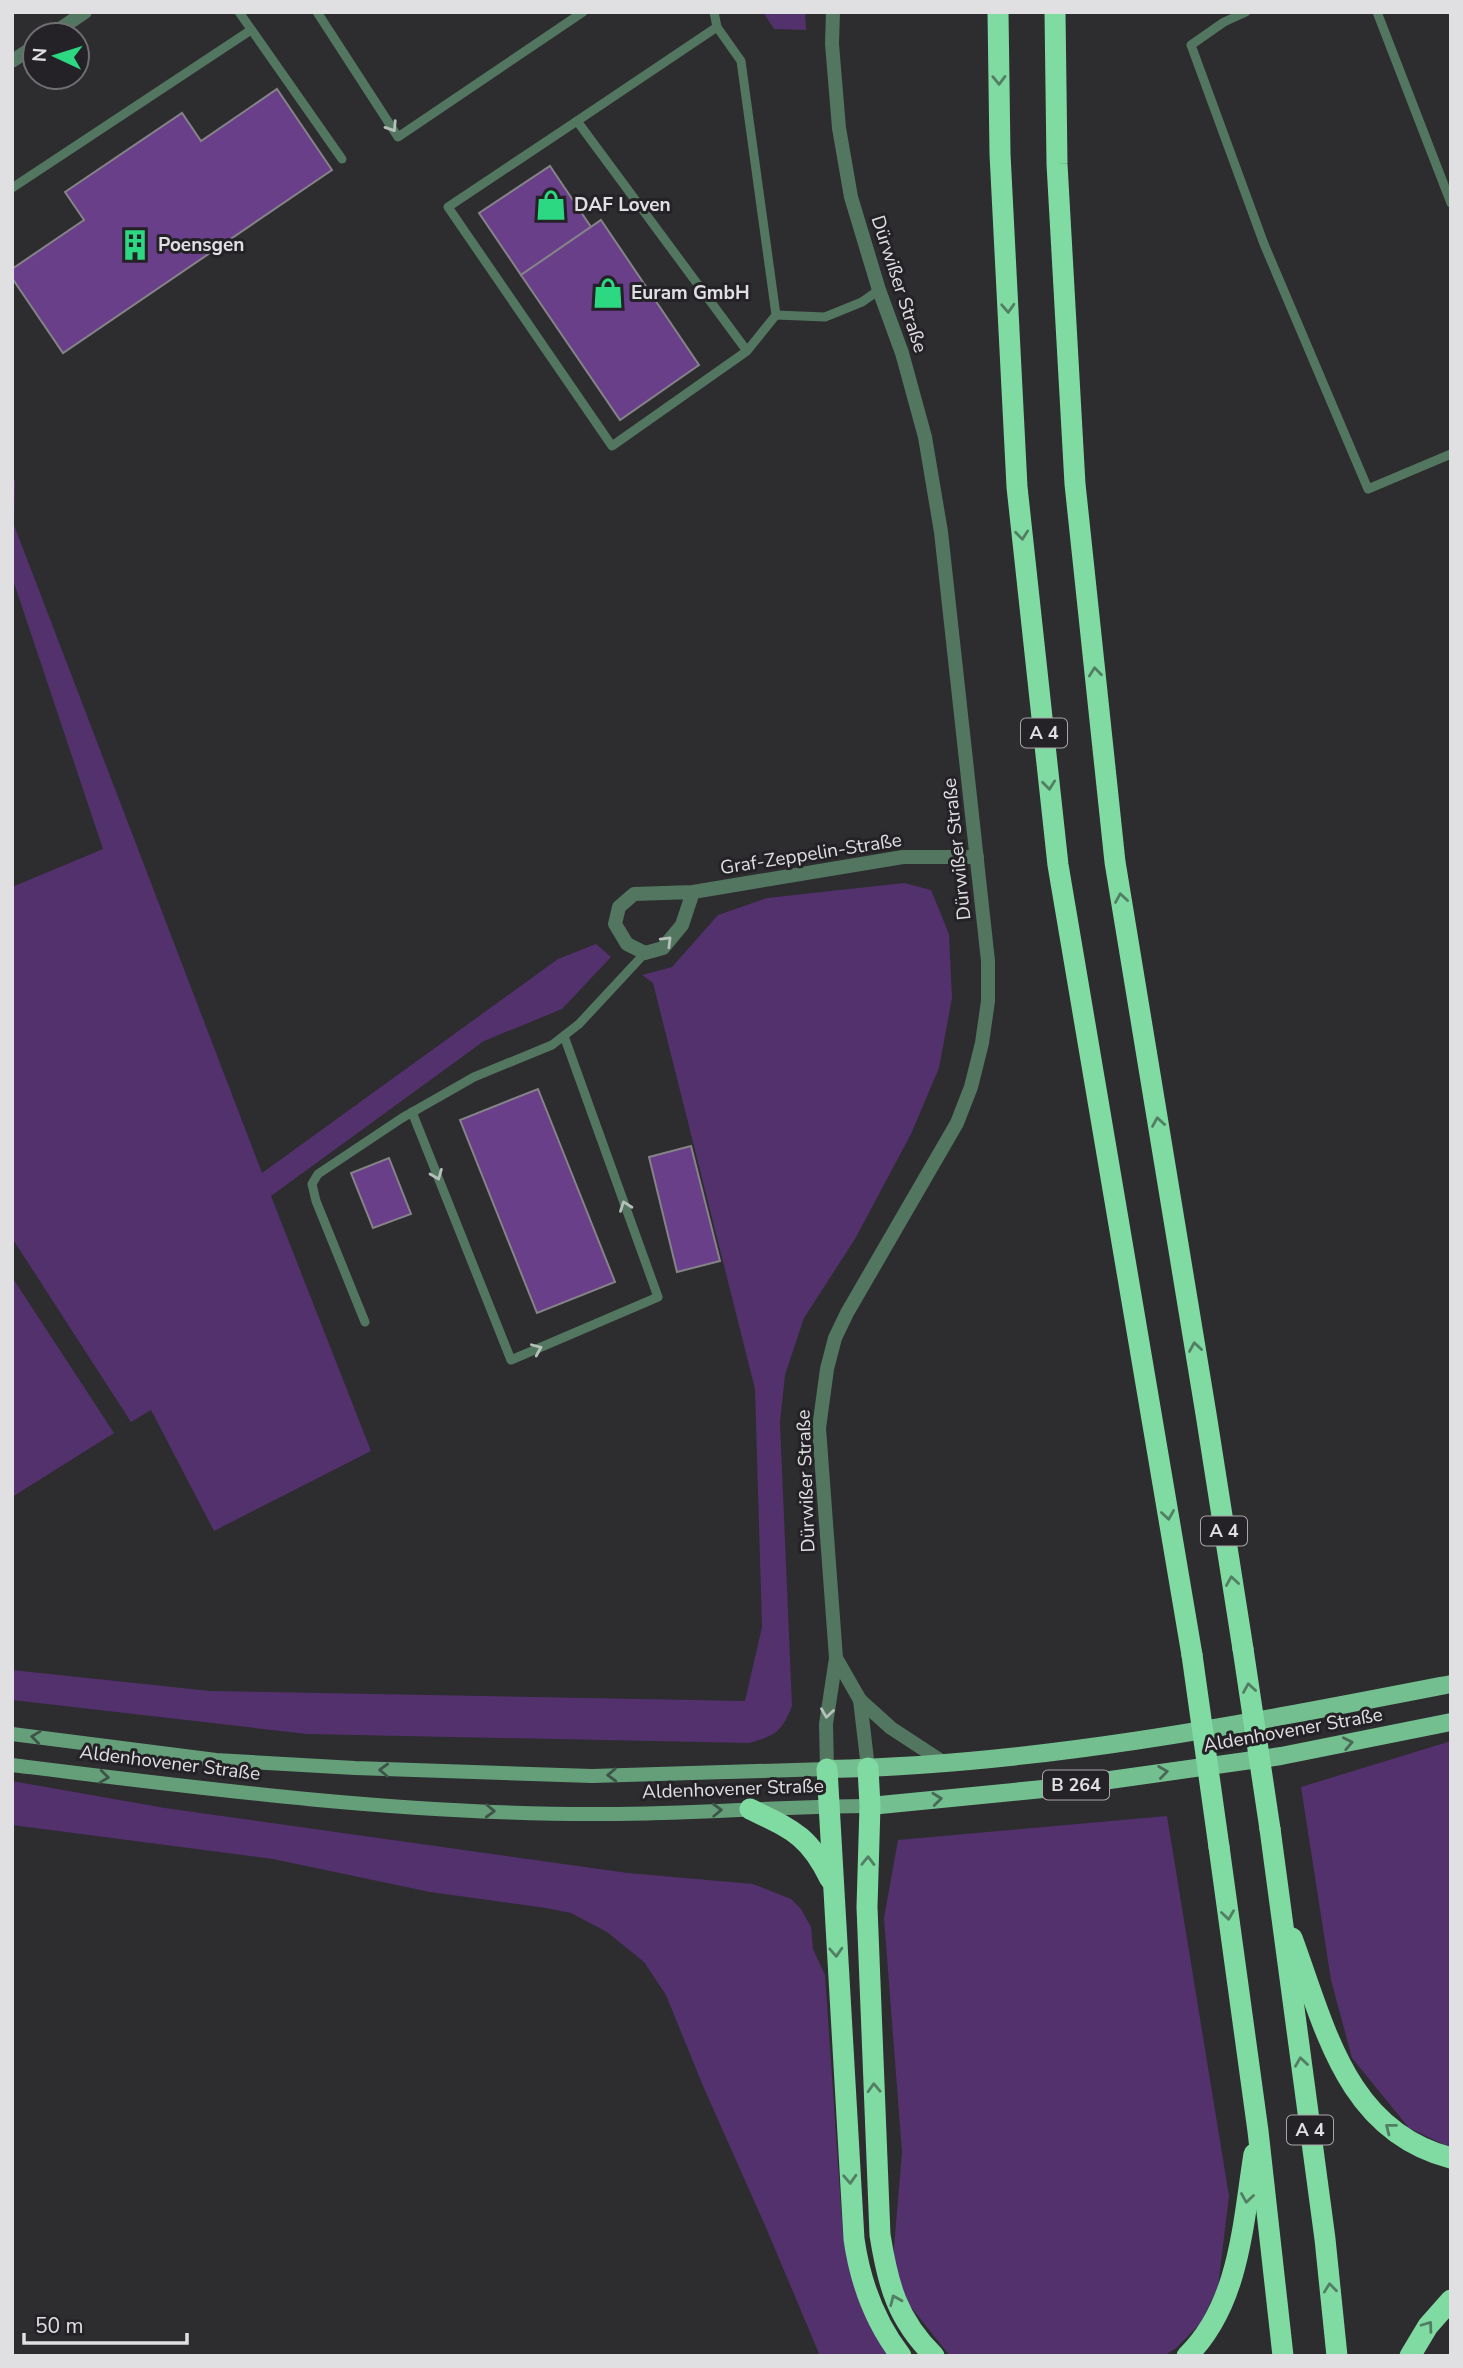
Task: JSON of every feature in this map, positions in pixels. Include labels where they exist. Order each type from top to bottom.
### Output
[{"type":"highway","name":"A 4","points":[[998,12],[1000,154],[1017,486],[1058,865],[1192,1655],[1258,2131],[1283,2356]]},
{"type":"highway","name":"A 4","points":[[1055,12],[1057,164],[1075,484],[1115,862],[1209,1428],[1270,1829],[1325,2239],[1337,2356]]},
{"type":"highway","points":[[868,1768],[870,1806],[867,1907],[880,2235],[885,2269],[895,2302],[910,2327],[934,2356]]},
{"type":"highway","points":[[827,1769],[855,2249],[862,2278],[877,2318],[901,2356]]},
{"type":"highway","points":[[750,1809],[795,1831],[806,1841],[822,1862],[832,1884]]},
{"type":"highway","points":[[1279,1904],[1335,2053],[1353,2088],[1378,2118],[1403,2138],[1451,2158]]},
{"type":"highway","points":[[1187,2356],[1212,2324],[1233,2274],[1258,2131]]},
{"type":"highway","points":[[1410,2356],[1428,2326],[1451,2300]]},
{"type":"main road","name":"Aldenhovener Straße","points":[[12,1734],[216,1760],[355,1768],[592,1776],[868,1768],[946,1764],[1232,1727],[1451,1684]]},
{"type":"main road","name":"Aldenhovener Straße","points":[[12,1765],[215,1790],[422,1808],[594,1814],[870,1806],[1053,1788],[1281,1756],[1451,1722]]},
{"type":"street","name":"Dürwißer Straße","points":[[827,1769],[825,1724],[836,1658],[819,1428],[835,1338],[951,1135],[971,1087],[982,1043],[988,1001],[988,961],[941,532],[925,437],[902,353],[879,290],[851,197],[839,128],[832,44],[833,12]]},
{"type":"street","name":"Graf-Zeppelin-Straße","points":[[645,953],[627,944],[615,924],[619,907],[634,894],[694,892],[903,857],[977,857]]},
{"type":"street","points":[[645,953],[663,948],[682,925],[694,892]]},
{"type":"street","name":"Dürwißer Straße","points":[[836,1658],[860,1700],[891,1728],[946,1764]]},
{"type":"street","name":"Dürwißer Straße","points":[[860,1700],[868,1768]]},
{"type":"lane","points":[[239,12],[342,159]]},
{"type":"lane","points":[[317,12],[398,137],[583,12]]},
{"type":"lane","points":[[714,12],[716,27],[741,61],[776,315],[747,351],[612,446],[448,207],[716,27]]},
{"type":"lane","points":[[1246,12],[1224,22],[1191,44],[1264,244],[1368,489],[1451,454]]},
{"type":"lane","points":[[1377,12],[1451,203]]},
{"type":"lane","points":[[12,188],[251,30]]},
{"type":"lane","points":[[578,121],[747,351]]},
{"type":"lane","points":[[776,315],[825,317],[862,302],[879,290]]},
{"type":"lane","points":[[365,1322],[316,1201],[312,1184],[318,1174],[412,1112],[474,1077],[552,1045],[579,1024],[645,953]]},
{"type":"lane","points":[[412,1112],[511,1360],[657,1297],[564,1035]]},
{"type":"shaded area","points":[[763,12],[805,12],[806,30],[774,29]]},
{"type":"shaded area","points":[[12,475],[15,481],[14,525],[262,1173],[558,959],[596,944],[611,957],[562,1009],[484,1041],[271,1196],[371,1451],[214,1531],[151,1410],[131,1422],[12,1238],[12,887],[103,849],[12,577]]},
{"type":"shaded area","points":[[904,883],[931,890],[949,934],[952,998],[939,1068],[911,1134],[855,1239],[804,1318],[785,1375],[780,1422],[792,1706],[776,1732],[749,1743],[307,1734],[12,1700],[12,1670],[210,1691],[745,1701],[762,1627],[755,1389],[653,983],[642,975],[672,967],[718,915],[767,898]]},
{"type":"shaded area","points":[[12,1277],[114,1433],[12,1497]]},
{"type":"shaded area","points":[[1451,1741],[1451,2148],[1409,2128],[1352,2058],[1331,1980],[1301,1787]]},
{"type":"shaded area","points":[[12,1781],[165,1808],[628,1873],[753,1884],[791,1899],[801,1909],[811,1927],[813,1949],[825,1975],[843,2236],[862,2309],[889,2356],[820,2356],[666,1995],[644,1962],[607,1932],[571,1913],[546,1908],[430,1892],[273,1859],[12,1825]]},
{"type":"shaded area","points":[[1167,1816],[1229,2196],[1218,2287],[1200,2324],[1164,2356],[950,2356],[910,2306],[892,2271],[902,2152],[884,1918],[898,1840]]},
{"type":"building","name":"Poensgen","points":[[277,89],[332,170],[63,353],[12,278],[12,269],[84,220],[65,192],[182,113],[201,141]]},
{"type":"building","points":[[550,166],[591,227],[521,275],[479,213]]},
{"type":"building","points":[[601,220],[699,365],[620,420],[521,275]]},
{"type":"building","points":[[538,1089],[615,1282],[537,1313],[460,1120]]},
{"type":"building","points":[[691,1146],[720,1261],[677,1272],[649,1157]]},
{"type":"building","points":[[389,1158],[411,1214],[373,1228],[351,1173]]},
{"type":"place","name":"DAF Loven","points":[[551,205]]},
{"type":"place","name":"Poensgen","points":[[135,245]]},
{"type":"place","name":"Euram GmbH","points":[[608,293]]}]
